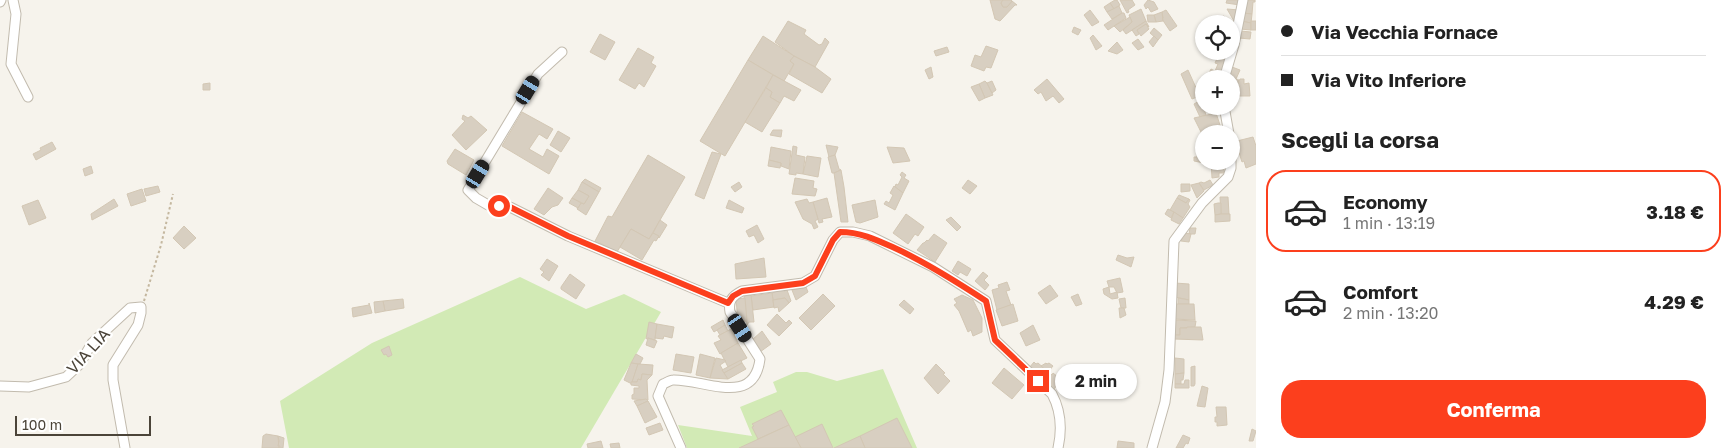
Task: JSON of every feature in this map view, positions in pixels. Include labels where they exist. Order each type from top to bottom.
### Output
[{"type":"street","points":[[13,0],[16,14],[11,64],[28,97]]},
{"type":"street","points":[[1227,70],[1243,0]]},
{"type":"street","points":[[562,52],[538,74],[468,190],[476,198],[488,205],[510,207],[568,236],[728,303]]},
{"type":"street","points":[[1152,448],[1164,402],[1169,370],[1174,242],[1202,202],[1228,177],[1230,170]]},
{"type":"street","points":[[681,448],[658,396],[663,384],[672,380],[719,387],[742,387],[751,381],[759,372],[760,359],[730,312],[728,303],[733,296],[742,291],[803,283],[815,276],[833,240],[840,232],[853,232],[870,236],[933,267],[986,301],[995,340],[1052,394],[1058,405],[1060,437],[1058,448]]},
{"type":"street","points":[[125,448],[113,380],[113,365],[138,325],[141,307]]},
{"type":"street","name":"VIA LIA","points":[[0,386],[29,387],[66,377],[79,365],[92,343],[111,325],[130,308],[141,307]]},
{"type":"path","points":[[141,307],[161,245],[173,194]]},
{"type":"green space","points":[[520,277],[586,309],[624,294],[661,312],[581,448],[289,448],[280,401],[372,343]]},
{"type":"green space","points":[[883,369],[917,448],[687,448],[678,425],[752,436],[740,407],[777,392],[773,382],[796,372],[807,372],[837,381]]},
{"type":"building","points":[[990,0],[1003,0],[1001,3],[1003,7],[1007,7],[1012,1],[1017,5],[1000,21],[995,19]]},
{"type":"building","points":[[1003,0],[1012,1],[1007,7],[1003,7],[1001,3]]},
{"type":"building","points":[[1115,0],[1120,5],[1114,9],[1110,3]]},
{"type":"building","points":[[1120,0],[1132,0],[1135,5],[1127,13]]},
{"type":"building","points":[[1148,0],[1154,2],[1158,9],[1151,12],[1148,7],[1146,9],[1144,5]]},
{"type":"building","points":[[1227,0],[1241,0],[1240,5],[1226,3]]},
{"type":"building","points":[[1245,0],[1255,0],[1253,2],[1252,14],[1243,13]]},
{"type":"building","points":[[1110,3],[1114,9],[1107,12],[1104,7]]},
{"type":"building","points":[[1119,6],[1122,13],[1112,19],[1107,12]]},
{"type":"building","points":[[1141,9],[1146,21],[1126,34],[1123,30],[1132,22],[1129,15]]},
{"type":"building","points":[[1227,9],[1239,10],[1238,15],[1230,15]]},
{"type":"building","points":[[1090,10],[1099,22],[1092,26],[1084,15]]},
{"type":"building","points":[[1166,10],[1177,26],[1170,31],[1162,19],[1162,12]]},
{"type":"building","points":[[1162,12],[1163,21],[1156,22],[1154,15]]},
{"type":"building","points":[[1124,13],[1126,18],[1108,30],[1104,25]]},
{"type":"building","points":[[1243,13],[1252,14],[1251,23],[1241,21]]},
{"type":"building","points":[[1147,15],[1154,15],[1156,22],[1148,22]]},
{"type":"building","points":[[1130,17],[1132,22],[1120,32],[1114,26]]},
{"type":"building","points":[[788,21],[806,30],[804,34],[819,45],[822,44],[825,38],[829,42],[815,67],[794,56],[775,42]]},
{"type":"building","points":[[1146,21],[1149,27],[1146,24],[1137,30],[1139,34],[1136,36],[1132,30]]},
{"type":"building","points":[[1241,21],[1251,23],[1251,30],[1240,29]]},
{"type":"building","points":[[1251,21],[1256,21],[1256,30],[1251,30]]},
{"type":"building","points":[[1146,24],[1149,29],[1141,36],[1137,30]]},
{"type":"building","points":[[1074,27],[1081,30],[1078,35],[1072,32]]},
{"type":"building","points":[[1154,28],[1162,35],[1158,40],[1150,33]]},
{"type":"building","points":[[1240,31],[1251,32],[1250,39],[1240,38]]},
{"type":"building","points":[[600,34],[615,42],[605,60],[590,52]]},
{"type":"building","points":[[1093,35],[1102,46],[1096,50],[1090,38]]},
{"type":"building","points":[[763,36],[794,56],[790,61],[794,64],[784,81],[748,60]]},
{"type":"building","points":[[1154,36],[1158,40],[1153,47],[1149,42]]},
{"type":"building","points":[[1138,39],[1144,47],[1138,50],[1132,43]]},
{"type":"building","points":[[1117,42],[1123,50],[1117,54],[1108,51]]},
{"type":"building","points":[[986,46],[998,50],[991,68],[986,67],[984,71],[971,66],[975,55],[981,57]]},
{"type":"building","points":[[947,47],[949,52],[936,56],[934,51]]},
{"type":"building","points":[[638,48],[654,57],[651,63],[656,66],[644,87],[639,83],[635,89],[619,80]]},
{"type":"building","points":[[794,56],[815,67],[831,79],[822,93],[789,74],[794,64],[790,61]]},
{"type":"building","points":[[748,60],[773,75],[725,156],[700,141]]},
{"type":"building","points":[[1216,60],[1228,60],[1223,70],[1215,70],[1218,64],[1215,63]]},
{"type":"building","points":[[931,67],[933,77],[929,79],[925,70]]},
{"type":"building","points":[[1188,70],[1195,86],[1195,98],[1192,99],[1181,74]]},
{"type":"building","points":[[773,75],[801,90],[794,101],[784,96],[780,103],[770,97],[772,92],[766,88]]},
{"type":"building","points":[[1047,79],[1064,99],[1059,103],[1053,96],[1046,101],[1041,92],[1038,94],[1034,90]]},
{"type":"building","points":[[1240,79],[1244,79],[1244,84],[1249,83],[1250,96],[1240,96]]},
{"type":"building","points":[[985,81],[993,95],[985,98],[979,84]]},
{"type":"building","points":[[992,81],[996,90],[992,93],[987,83]]},
{"type":"building","points":[[210,83],[210,90],[203,90],[203,84]]},
{"type":"building","points":[[979,84],[985,98],[979,101],[971,87]]},
{"type":"building","points":[[766,88],[772,92],[770,97],[780,103],[762,132],[745,122]]},
{"type":"building","points":[[522,112],[553,129],[547,139],[539,134],[529,149],[543,157],[547,149],[559,156],[549,174],[502,146]]},
{"type":"building","points":[[463,115],[468,118],[471,116],[487,130],[466,150],[452,135],[465,121],[462,119]]},
{"type":"building","points":[[1217,115],[1220,125],[1198,125],[1194,118]]},
{"type":"building","points":[[773,130],[782,130],[781,137],[770,135]]},
{"type":"building","points":[[558,131],[570,138],[561,152],[550,145]]},
{"type":"building","points":[[1253,137],[1256,146],[1256,164],[1246,168],[1240,156],[1240,140]]},
{"type":"building","points":[[52,142],[56,149],[36,160],[33,154]]},
{"type":"building","points":[[826,145],[838,147],[835,155],[829,157]]},
{"type":"building","points":[[793,146],[797,147],[796,155],[805,157],[803,174],[789,174]]},
{"type":"building","points":[[771,147],[791,151],[789,169],[781,166],[781,163],[769,160]]},
{"type":"building","points":[[887,147],[904,148],[910,161],[893,163]]},
{"type":"building","points":[[455,149],[474,160],[466,175],[448,164],[447,161]]},
{"type":"building","points":[[712,152],[721,154],[704,199],[695,195]]},
{"type":"building","points":[[648,155],[685,177],[649,239],[631,229],[617,252],[600,243],[599,247],[593,245],[608,216],[612,217]]},
{"type":"building","points":[[835,155],[841,170],[832,173],[828,157]]},
{"type":"building","points":[[807,156],[821,158],[818,177],[803,174]]},
{"type":"building","points":[[769,160],[781,163],[780,168],[768,166]]},
{"type":"building","points":[[91,166],[93,173],[85,176],[83,169]]},
{"type":"building","points":[[841,170],[848,222],[841,222],[834,173]]},
{"type":"building","points":[[1212,170],[1224,170],[1224,173],[1219,173],[1219,177],[1212,178]]},
{"type":"building","points":[[902,172],[906,175],[904,178],[909,181],[903,193],[895,187],[902,177],[900,175]]},
{"type":"building","points":[[795,178],[814,181],[813,188],[817,189],[815,196],[792,194]]},
{"type":"building","points":[[585,179],[601,188],[599,192],[582,182]]},
{"type":"building","points":[[968,180],[977,186],[970,194],[962,188]]},
{"type":"building","points":[[1210,180],[1213,185],[1204,190],[1199,183]]},
{"type":"building","points":[[582,182],[599,192],[586,215],[577,209],[581,203],[584,204],[589,196],[578,190]]},
{"type":"building","points":[[739,182],[742,187],[735,192],[731,187]]},
{"type":"building","points":[[1199,183],[1204,191],[1197,198],[1191,185]]},
{"type":"building","points":[[1181,184],[1190,184],[1190,191],[1181,192]]},
{"type":"building","points":[[158,186],[160,192],[146,196],[144,189]]},
{"type":"building","points":[[894,186],[903,193],[895,210],[884,204],[886,201],[889,203],[893,195],[890,193]]},
{"type":"building","points":[[548,188],[563,198],[558,205],[552,207],[544,215],[534,209]]},
{"type":"building","points":[[142,189],[146,201],[131,206],[127,194]]},
{"type":"building","points":[[578,190],[589,196],[584,204],[572,198]]},
{"type":"building","points":[[1179,195],[1189,199],[1186,203],[1177,198]]},
{"type":"building","points":[[1220,197],[1228,197],[1229,214],[1221,214]]},
{"type":"building","points":[[572,198],[581,203],[578,208],[569,203]]},
{"type":"building","points":[[827,198],[832,217],[822,219],[823,222],[819,223],[813,202]]},
{"type":"building","points":[[1177,198],[1186,203],[1190,200],[1188,204],[1190,207],[1183,218],[1170,210]]},
{"type":"building","points":[[114,199],[118,206],[92,220],[91,214]]},
{"type":"building","points":[[807,199],[809,203],[813,202],[818,219],[815,221],[818,227],[814,229],[812,224],[803,219],[795,202]]},
{"type":"building","points":[[38,200],[46,218],[29,225],[22,206]]},
{"type":"building","points":[[729,200],[744,208],[742,213],[726,208]]},
{"type":"building","points":[[875,200],[878,217],[860,223],[856,222],[852,205]]},
{"type":"building","points":[[1221,203],[1221,214],[1215,215],[1214,204]]},
{"type":"building","points":[[1168,209],[1174,212],[1171,218],[1165,214]]},
{"type":"building","points":[[1174,212],[1183,218],[1179,224],[1171,220]]},
{"type":"building","points":[[906,214],[924,227],[918,236],[915,234],[908,244],[893,233]]},
{"type":"building","points":[[1230,214],[1230,221],[1215,222],[1215,215]]},
{"type":"building","points":[[951,217],[961,227],[957,231],[946,220]]},
{"type":"building","points":[[660,220],[667,225],[659,238],[653,233]]},
{"type":"building","points":[[757,225],[764,239],[758,243],[754,235],[749,237],[746,231]]},
{"type":"building","points":[[184,226],[196,238],[184,249],[173,238]]},
{"type":"building","points":[[1190,228],[1196,228],[1195,234],[1189,234]]},
{"type":"building","points":[[631,229],[649,239],[653,233],[659,236],[656,241],[654,240],[642,260],[620,247]]},
{"type":"building","points":[[1184,233],[1191,234],[1189,242],[1181,241]]},
{"type":"building","points":[[934,234],[947,243],[935,262],[917,250]]},
{"type":"building","points":[[1118,255],[1127,258],[1134,257],[1131,267],[1116,260]]},
{"type":"building","points":[[764,258],[766,277],[736,279],[735,264]]},
{"type":"building","points":[[547,259],[558,266],[549,281],[541,275],[544,272],[540,269]]},
{"type":"building","points":[[958,261],[971,269],[967,276],[960,272],[958,275],[952,271]]},
{"type":"building","points":[[983,272],[988,276],[984,280],[989,285],[985,290],[975,281]]},
{"type":"building","points":[[570,274],[585,285],[576,299],[561,289]]},
{"type":"building","points":[[1120,278],[1123,292],[1117,293],[1114,287],[1109,287],[1107,281]]},
{"type":"building","points":[[1007,282],[1010,290],[1006,291],[1011,305],[997,310],[992,290],[999,288],[998,285]]},
{"type":"building","points":[[1175,283],[1189,284],[1189,300],[1175,297]]},
{"type":"building","points":[[1050,285],[1058,296],[1046,304],[1038,293]]},
{"type":"building","points":[[806,287],[808,292],[796,300],[792,290]]},
{"type":"building","points":[[1109,287],[1110,294],[1117,292],[1118,298],[1112,299],[1104,294],[1103,289]]},
{"type":"building","points":[[783,289],[784,291],[787,290],[791,301],[789,303],[785,298],[773,300],[772,293]]},
{"type":"building","points":[[772,293],[774,307],[753,310],[751,296]]},
{"type":"building","points":[[823,294],[835,306],[811,330],[799,318]]},
{"type":"building","points":[[1078,294],[1082,304],[1076,306],[1071,297]]},
{"type":"building","points":[[751,295],[754,322],[749,322],[747,325],[744,296]]},
{"type":"building","points":[[962,295],[973,300],[982,318],[982,332],[973,336],[971,330],[968,332],[959,311],[954,305],[957,303],[954,299]]},
{"type":"building","points":[[745,298],[747,321],[738,322],[736,299]]},
{"type":"building","points":[[785,298],[789,303],[779,312],[778,307],[774,308],[773,300]]},
{"type":"building","points":[[1125,298],[1126,308],[1121,308],[1119,299]]},
{"type":"building","points":[[1178,298],[1189,300],[1189,304],[1178,304]]},
{"type":"building","points":[[403,299],[404,308],[385,311],[383,301]]},
{"type":"building","points":[[904,300],[914,309],[910,314],[899,305]]},
{"type":"building","points":[[383,301],[385,311],[375,313],[374,302]]},
{"type":"building","points":[[369,303],[372,313],[353,317],[352,308],[369,305]]},
{"type":"building","points":[[1013,304],[1018,321],[1002,326],[996,310]]},
{"type":"building","points":[[1174,304],[1194,304],[1195,320],[1173,319]]},
{"type":"building","points":[[1119,308],[1124,308],[1126,315],[1120,318]]},
{"type":"building","points":[[777,314],[786,323],[789,320],[792,323],[779,336],[767,325]]},
{"type":"building","points":[[723,320],[725,325],[714,332],[711,327]]},
{"type":"building","points":[[1174,320],[1196,321],[1195,327],[1180,328],[1180,335],[1172,335]]},
{"type":"building","points":[[649,322],[657,324],[655,340],[646,339]]},
{"type":"building","points":[[657,324],[674,327],[672,338],[664,336],[663,339],[655,338]]},
{"type":"building","points":[[725,325],[728,331],[720,335],[717,330]]},
{"type":"building","points":[[1033,325],[1040,340],[1026,346],[1020,333]]},
{"type":"building","points":[[1201,327],[1203,340],[1174,339],[1174,335],[1180,335],[1180,328]]},
{"type":"building","points":[[731,329],[738,343],[720,354],[714,343],[721,340],[718,336]]},
{"type":"building","points":[[762,331],[771,344],[760,352],[752,340]]},
{"type":"building","points":[[648,338],[657,341],[654,348],[646,345]]},
{"type":"building","points":[[738,343],[747,358],[728,367],[721,353]]},
{"type":"building","points":[[389,346],[392,355],[388,357],[381,350]]},
{"type":"building","points":[[636,354],[643,358],[640,364],[631,363]]},
{"type":"building","points":[[676,354],[694,357],[691,373],[673,370]]},
{"type":"building","points":[[700,354],[715,358],[710,378],[696,375]]},
{"type":"building","points":[[716,358],[726,361],[720,365],[728,379],[710,378]]},
{"type":"building","points":[[1175,358],[1184,359],[1184,373],[1175,374]]},
{"type":"building","points":[[741,360],[742,363],[724,373],[722,370]]},
{"type":"building","points":[[1034,362],[1058,377],[1056,380],[1059,382],[1054,389],[1029,368]]},
{"type":"building","points":[[631,363],[638,364],[632,384],[624,380]]},
{"type":"building","points":[[742,363],[746,369],[728,379],[724,373]]},
{"type":"building","points":[[1046,363],[1053,366],[1048,372],[1041,366]]},
{"type":"building","points":[[638,364],[653,365],[652,375],[642,374],[641,380],[638,379],[637,382],[632,382]]},
{"type":"building","points":[[936,364],[950,381],[938,394],[924,378]]},
{"type":"building","points":[[1195,366],[1195,384],[1191,386],[1191,367]]},
{"type":"building","points":[[1004,368],[1024,385],[1012,399],[992,383]]},
{"type":"building","points":[[1184,373],[1181,384],[1175,384],[1175,374]]},
{"type":"building","points":[[642,374],[652,375],[647,380],[648,400],[632,399],[634,388],[639,388],[639,386],[631,385],[631,382],[637,382],[638,379],[641,380]]},
{"type":"building","points":[[1185,380],[1189,380],[1189,388],[1175,388],[1175,384],[1184,384]]},
{"type":"building","points":[[1202,386],[1208,388],[1205,407],[1197,406]]},
{"type":"building","points":[[646,399],[648,401],[637,406],[634,401]]},
{"type":"building","points":[[648,401],[657,417],[645,423],[637,406]]},
{"type":"building","points":[[1216,407],[1226,407],[1227,425],[1217,426],[1217,422],[1215,422],[1215,417],[1217,417]]},
{"type":"building","points":[[781,410],[789,425],[758,439],[752,424]]},
{"type":"building","points":[[897,418],[912,448],[865,448],[860,436]]},
{"type":"building","points":[[660,423],[663,430],[649,435],[646,428]]},
{"type":"building","points":[[822,424],[833,448],[801,448],[795,437]]},
{"type":"building","points":[[789,425],[801,448],[739,448]]},
{"type":"building","points":[[1252,429],[1256,431],[1253,441],[1249,441]]},
{"type":"building","points":[[266,434],[278,436],[279,448],[262,448],[263,436]]},
{"type":"building","points":[[1183,435],[1190,438],[1188,444],[1186,443],[1183,448],[1176,448]]},
{"type":"building","points":[[278,436],[284,438],[283,448],[278,446]]},
{"type":"building","points":[[860,436],[865,448],[834,448]]},
{"type":"building","points":[[601,441],[603,448],[588,448],[587,444]]},
{"type":"building","points":[[1118,441],[1134,443],[1134,448],[1117,448]]},
{"type":"building","points":[[619,443],[620,448],[611,448],[610,444]]},
{"type":"route","points":[[499,206],[510,207],[568,236],[728,303],[733,296],[742,291],[803,283],[815,276],[833,240],[840,232],[853,232],[870,236],[933,267],[986,301],[995,340],[1038,381]]}]
